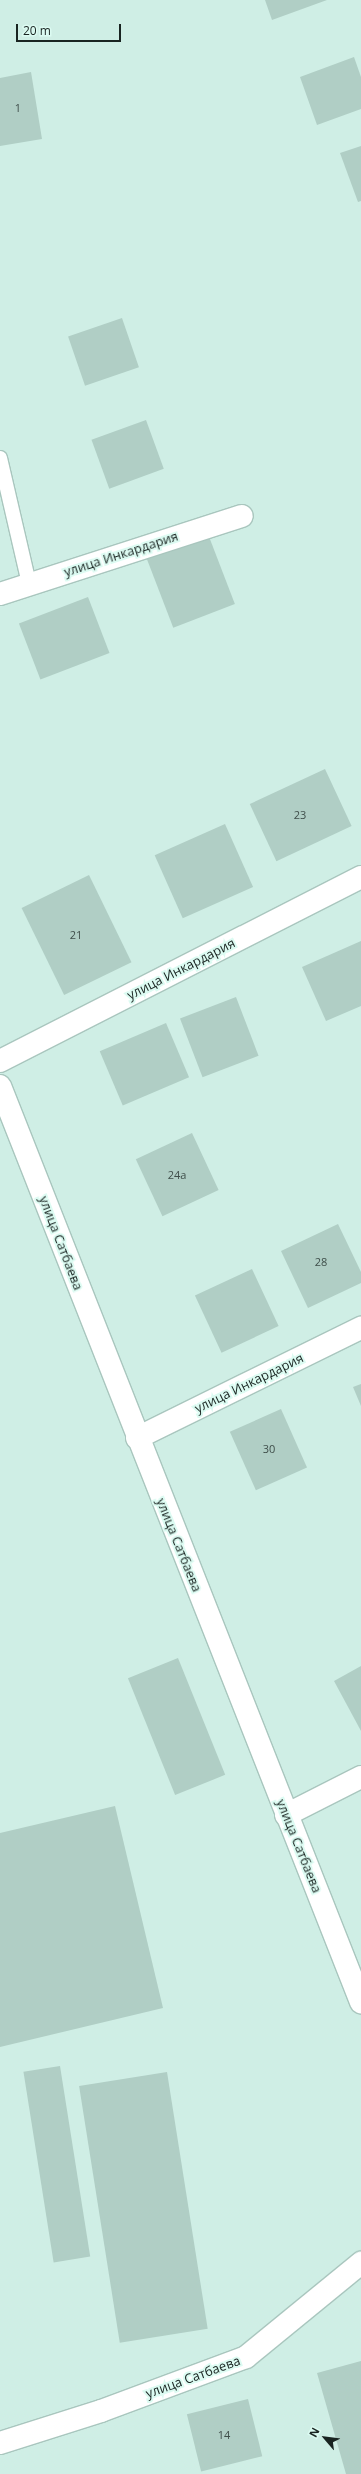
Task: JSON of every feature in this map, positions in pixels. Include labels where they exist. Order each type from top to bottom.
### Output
[{"type":"street","name":"улица Инкардария","points":[[0,594],[242,516]]},
{"type":"street","name":"улица Инкардария","points":[[0,1061],[361,877]]},
{"type":"street","name":"улица Сатбаева","points":[[0,1086],[137,1438],[361,2002]]},
{"type":"street","name":"улица Инкардария","points":[[137,1438],[361,1328]]},
{"type":"street","points":[[286,1815],[361,1777]]},
{"type":"street","name":"улица Сатбаева","points":[[0,2443],[101,2411],[246,2357],[361,2264]]},
{"type":"lane","points":[[0,458],[29,584]]},
{"type":"building","points":[[265,0],[327,0],[272,20]]},
{"type":"building","points":[[354,57],[361,77],[361,109],[317,125],[300,77]]},
{"type":"building","points":[[31,72],[42,139],[0,146],[0,78]]},
{"type":"building","points":[[361,146],[361,201],[358,202],[340,153]]},
{"type":"building","points":[[122,318],[139,367],[85,386],[68,337]]},
{"type":"building","points":[[146,420],[164,469],[109,489],[91,440]]},
{"type":"building","points":[[208,534],[235,604],[173,628],[146,558]]},
{"type":"building","points":[[88,597],[110,653],[40,680],[19,624]]},
{"type":"building","points":[[325,769],[352,826],[276,861],[250,804]]},
{"type":"building","points":[[225,824],[253,887],[183,918],[155,855]]},
{"type":"building","points":[[89,875],[132,962],[64,995],[22,908]]},
{"type":"building","points":[[361,941],[361,1006],[326,1021],[302,967]]},
{"type":"building","points":[[236,997],[259,1056],[203,1077],[180,1019]]},
{"type":"building","points":[[166,1023],[189,1077],[123,1105],[100,1051]]},
{"type":"building","points":[[192,1133],[219,1190],[162,1216],[136,1159]]},
{"type":"building","points":[[338,1224],[361,1272],[361,1283],[308,1308],[281,1251]]},
{"type":"building","points":[[252,1269],[279,1326],[222,1353],[195,1296]]},
{"type":"building","points":[[361,1384],[361,1406],[353,1387]]},
{"type":"building","points":[[281,1409],[307,1467],[256,1490],[230,1432]]},
{"type":"building","points":[[178,1658],[225,1775],[175,1795],[128,1678]]},
{"type":"building","points":[[361,1666],[361,1731],[334,1681]]},
{"type":"building","points":[[115,1806],[163,2008],[0,2047],[0,1833]]},
{"type":"building","points":[[60,2066],[90,2257],[54,2262],[23,2072]]},
{"type":"building","points":[[167,2072],[208,2329],[120,2343],[79,2086]]},
{"type":"building","points":[[361,2361],[361,2474],[346,2474],[317,2373]]},
{"type":"building","points":[[248,2399],[262,2456],[201,2471],[187,2414]]}]
